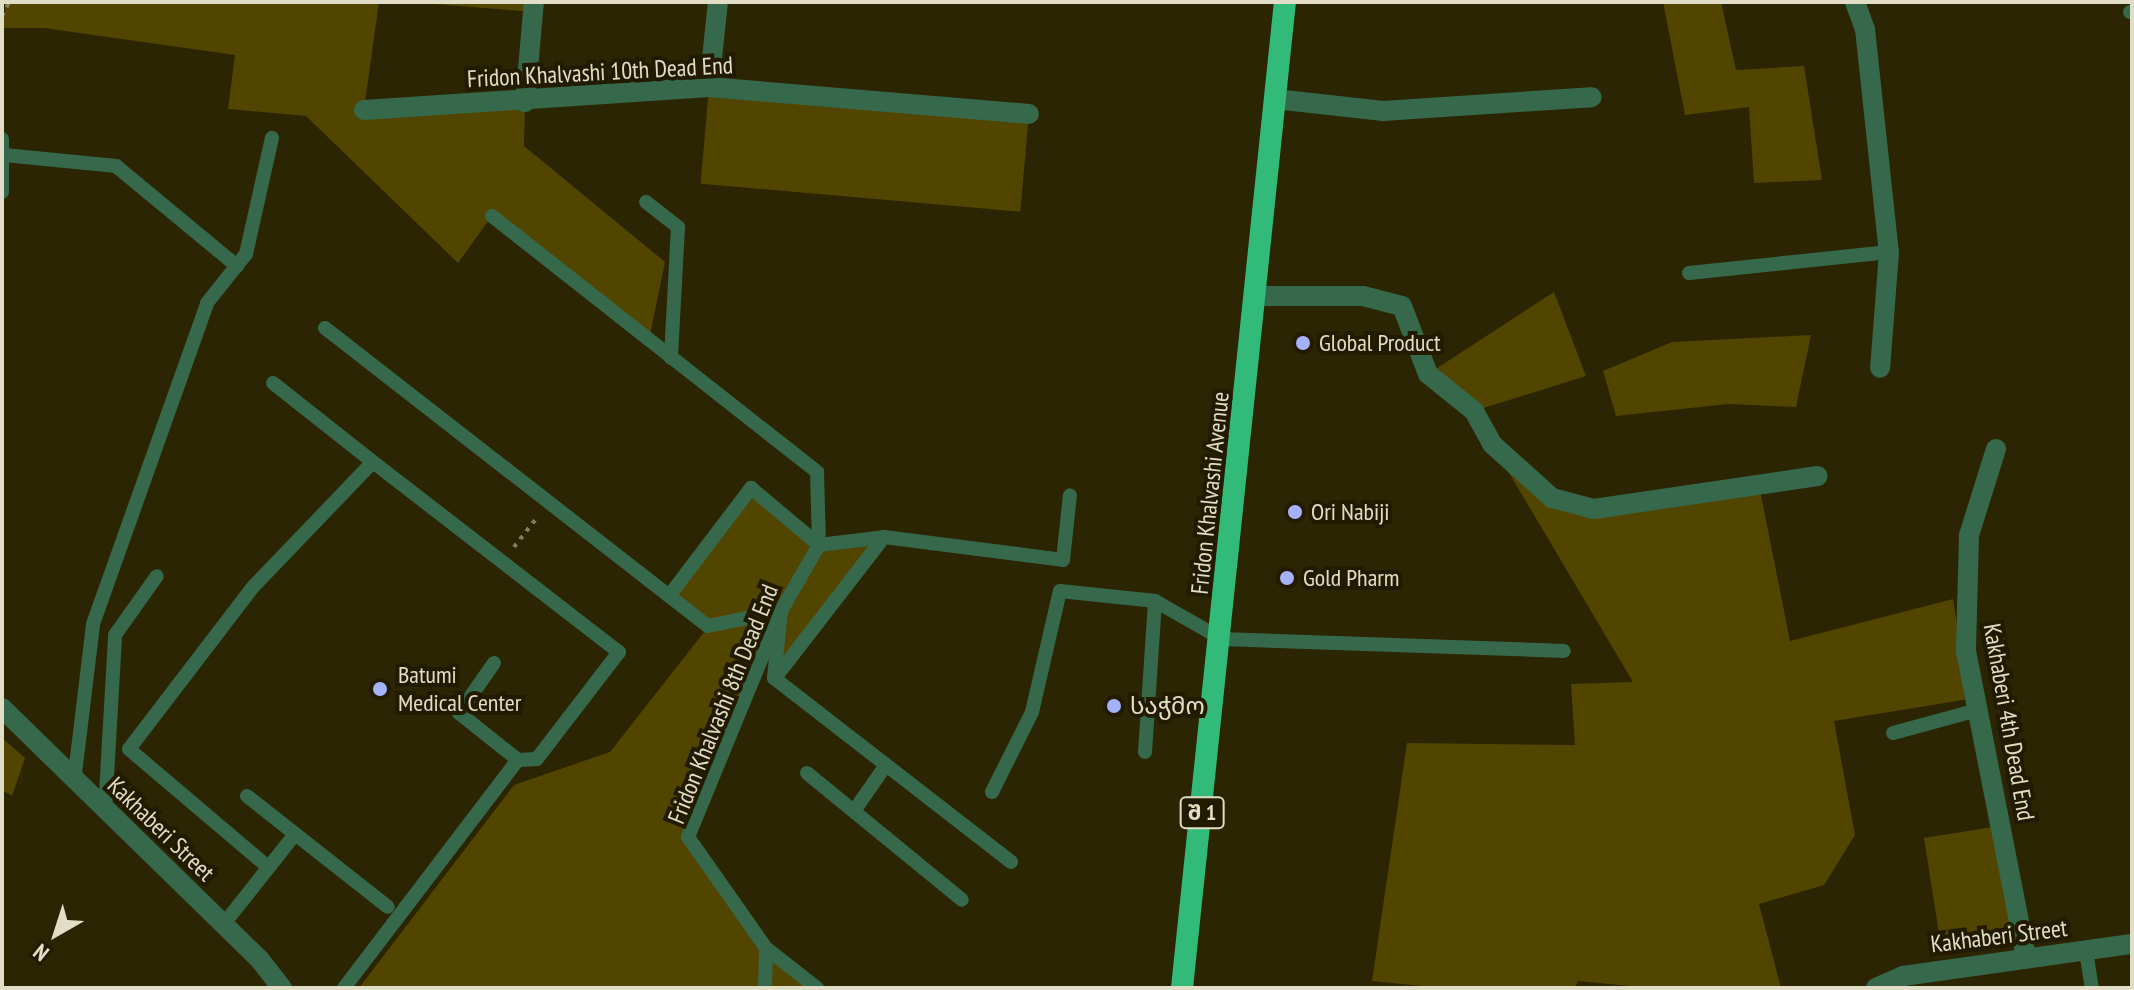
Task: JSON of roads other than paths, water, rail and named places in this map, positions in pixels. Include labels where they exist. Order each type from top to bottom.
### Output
[{"type":"highway","name":"Fridon Khalvashi Avenue","points":[[1182,988],[1222,639],[1285,2]]},
{"type":"street","points":[[525,102],[534,2]]},
{"type":"street","points":[[709,87],[718,2]]},
{"type":"street","points":[[1855,2],[1865,29],[1889,252],[1880,368]]},
{"type":"street","name":"Fridon Khalvashi 10th Dead End","points":[[364,110],[525,102],[709,87],[1029,114]]},
{"type":"street","points":[[1275,99],[1383,111],[1592,97]]},
{"type":"street","points":[[1255,296],[1363,296],[1402,306],[1428,374],[1474,411],[1492,444],[1552,498],[1594,509],[1818,476]]},
{"type":"street","name":"Kakhaberi 4th Dead End","points":[[1996,449],[1969,535],[1966,651],[2026,957]]},
{"type":"street","name":"Kakhaberi Street","points":[[2,708],[223,925],[282,988]]},
{"type":"street","name":"Kakhaberi Street","points":[[1876,988],[2026,957],[2132,944]]},
{"type":"lane","points":[[74,782],[93,624],[207,303],[246,254],[272,138]]},
{"type":"lane","points":[[2,139],[2,192]]},
{"type":"lane","points":[[4,155],[116,166],[237,266]]},
{"type":"lane","points":[[646,202],[678,227],[671,358]]},
{"type":"lane","points":[[492,216],[817,472],[819,545]]},
{"type":"lane","points":[[1689,273],[1889,252]]},
{"type":"lane","points":[[325,328],[708,626],[781,611],[774,678]]},
{"type":"lane","points":[[273,383],[619,652],[537,759],[518,760],[459,713],[494,663]]},
{"type":"lane","points":[[268,867],[129,749],[253,587],[373,462]]},
{"type":"lane","points":[[669,596],[751,488],[819,545],[884,537],[1063,560],[1070,495]]},
{"type":"lane","points":[[774,678],[884,537]]},
{"type":"lane","name":"Fridon Khalvashi 8th Dead End","points":[[817,988],[766,948],[688,837],[781,611],[819,545]]},
{"type":"lane","points":[[105,811],[115,635],[157,576]]},
{"type":"lane","points":[[992,792],[1032,712],[1060,591],[1155,601],[1222,639],[1564,651]]},
{"type":"lane","points":[[1145,752],[1155,601]]},
{"type":"lane","points":[[774,678],[1011,862]]},
{"type":"lane","points":[[1893,733],[1978,710]]},
{"type":"lane","points":[[344,988],[518,760]]},
{"type":"lane","points":[[854,811],[886,765]]},
{"type":"lane","points":[[807,773],[962,900]]},
{"type":"lane","points":[[247,796],[388,907]]},
{"type":"lane","points":[[223,925],[295,834]]},
{"type":"lane","points":[[765,988],[766,948]]},
{"type":"lane","points":[[2086,951],[2092,988]]},
{"type":"place","name":"Global Product","points":[[1303,343]]},
{"type":"place","name":"Ori Nabiji","points":[[1295,512]]},
{"type":"place","name":"Gold Pharm","points":[[1287,578]]},
{"type":"place","name":"Batumi Medical Center","points":[[380,689]]},
{"type":"place","name":"საჭმო","points":[[1114,706]]}]
